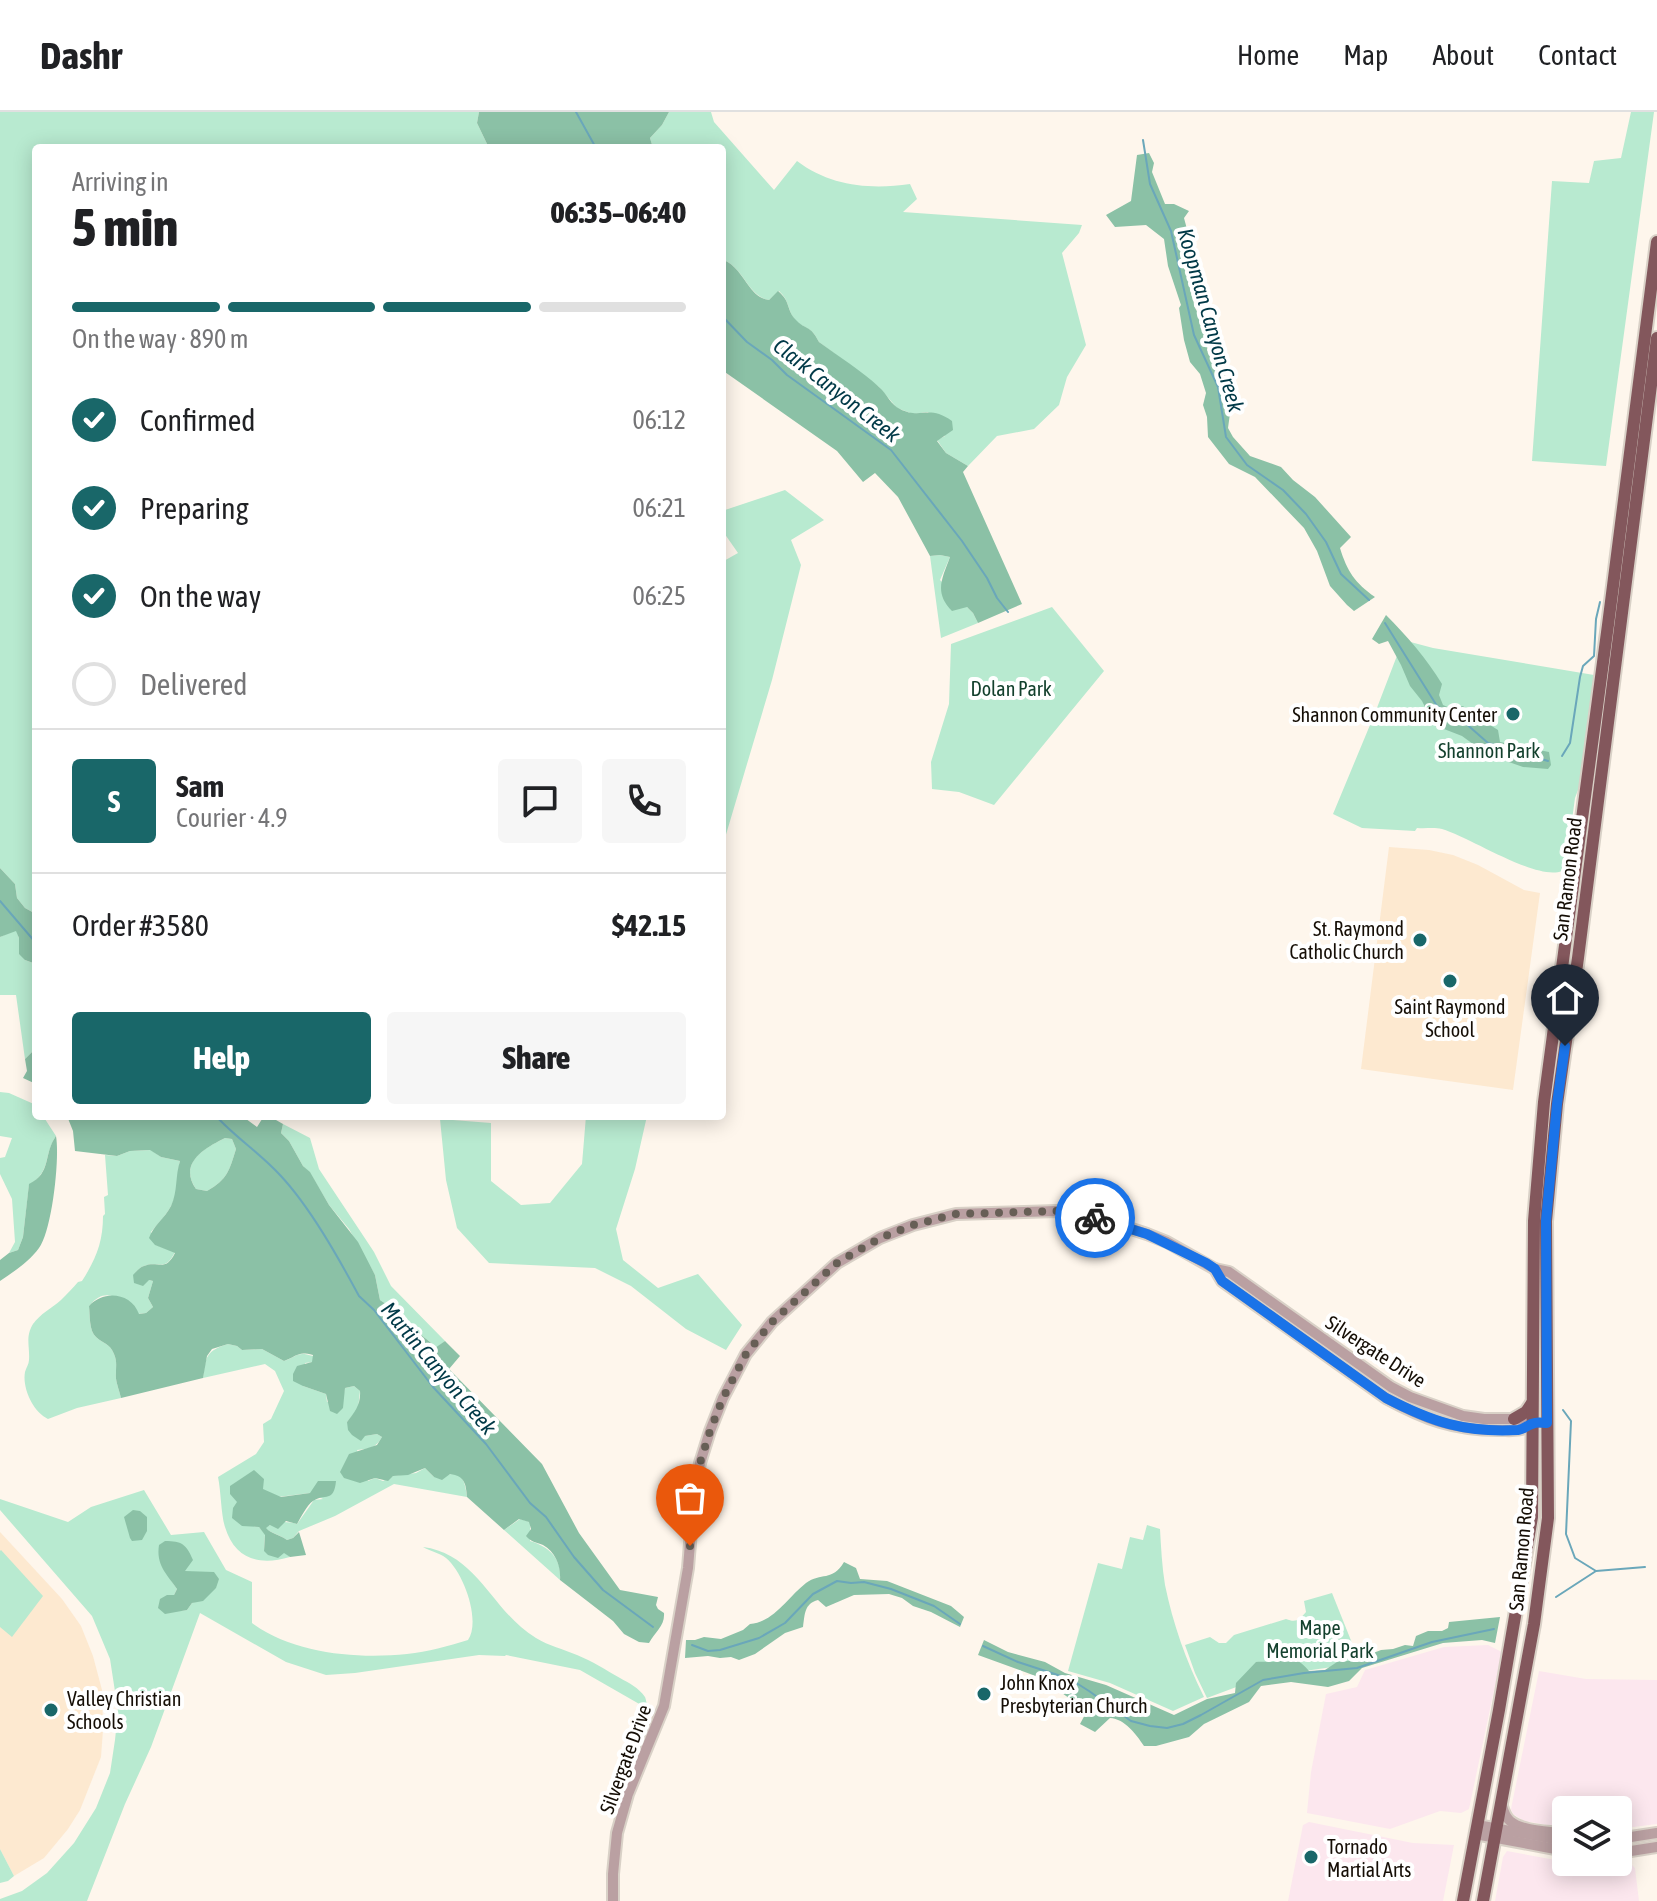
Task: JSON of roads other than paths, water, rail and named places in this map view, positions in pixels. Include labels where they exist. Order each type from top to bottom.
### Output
[{"type":"main road","name":"San Ramon Road","points":[[1463,1901],[1530,1531],[1533,1498],[1534,1221],[1544,1102],[1657,242]]},
{"type":"main road","name":"San Ramon Road","points":[[1483,1901],[1534,1624],[1548,1518],[1546,1221],[1557,1104],[1657,338]]},
{"type":"main road","points":[[1514,1419],[1526,1412],[1532,1403]]},
{"type":"street","name":"Silvergate Drive","points":[[613,1901],[617,1833],[628,1794],[664,1706],[688,1568],[694,1494],[710,1431],[746,1354],[772,1322],[837,1263],[880,1238],[913,1225],[956,1214],[1057,1211],[1104,1220],[1167,1242],[1215,1269],[1229,1272],[1391,1387],[1410,1397],[1463,1416],[1547,1423]]},
{"type":"street","name":"Silvergate Drive","points":[[1215,1269],[1231,1288],[1386,1398],[1408,1409],[1457,1428],[1473,1430],[1523,1430],[1533,1423]]},
{"type":"street","points":[[1501,1803],[1511,1822],[1552,1832]]},
{"type":"street","points":[[1476,1830],[1552,1839]]},
{"type":"street","points":[[1495,1833],[1552,1847]]},
{"type":"street","points":[[1632,1837],[1657,1833]]},
{"type":"street","points":[[1632,1851],[1657,1847]]},
{"type":"waterway","name":"Clark Canyon Creek","points":[[576,112],[594,144]]},
{"type":"waterway","name":"Koopman Canyon Creek","points":[[1143,140],[1150,184],[1171,231],[1194,335],[1218,387],[1226,437],[1247,465],[1283,490],[1306,514],[1326,542],[1341,574],[1369,600]]},
{"type":"waterway","name":"Clark Canyon Creek","points":[[726,320],[787,375],[891,450],[962,541],[1008,612]]},
{"type":"waterway","name":"Koopman Canyon Creek","points":[[1562,756],[1570,743],[1583,666],[1594,656],[1600,602]]},
{"type":"waterway","name":"Koopman Canyon Creek","points":[[1385,623],[1437,706],[1463,721],[1488,743],[1548,761]]},
{"type":"waterway","name":"Martin Canyon Creek","points":[[0,901],[32,938]]},
{"type":"waterway","name":"Martin Canyon Creek","points":[[220,1120],[291,1188],[323,1233],[359,1296],[374,1310],[433,1387],[486,1444],[530,1503],[546,1517],[574,1557],[603,1590],[653,1627]]},
{"type":"waterway","name":"Clark Canyon Creek","points":[[1563,1410],[1571,1421],[1566,1534],[1575,1558],[1596,1571]]},
{"type":"waterway","name":"Martin Canyon Creek","points":[[1556,1597],[1596,1571],[1645,1567]]},
{"type":"waterway","name":"Martin Canyon Creek","points":[[692,1645],[708,1651],[720,1650],[759,1638],[785,1623],[813,1594],[837,1581],[864,1582],[891,1589],[934,1606],[960,1624]]},
{"type":"waterway","name":"Martin Canyon Creek","points":[[983,1646],[1018,1662],[1070,1679],[1131,1721],[1167,1728],[1183,1724],[1263,1680],[1357,1668],[1432,1642],[1494,1629]]},
{"type":"place","name":"Shannon Community Center","points":[[1513,714]]},
{"type":"place","name":"St. Raymond Catholic Church","points":[[1420,940]]},
{"type":"place","name":"Saint Raymond School","points":[[1450,981]]},
{"type":"place","name":"John Knox Presbyterian Church","points":[[984,1694]]},
{"type":"place","name":"Valley Christian Schools","points":[[51,1710]]},
{"type":"place","name":"Tornado Martial Arts","points":[[1311,1857]]},
{"type":"park label","name":"Dolan Park","points":[[1011,688]]},
{"type":"park label","name":"Shannon Park","points":[[1489,750]]},
{"type":"park label","name":"Mape Memorial Park","points":[[1320,1638]]}]
